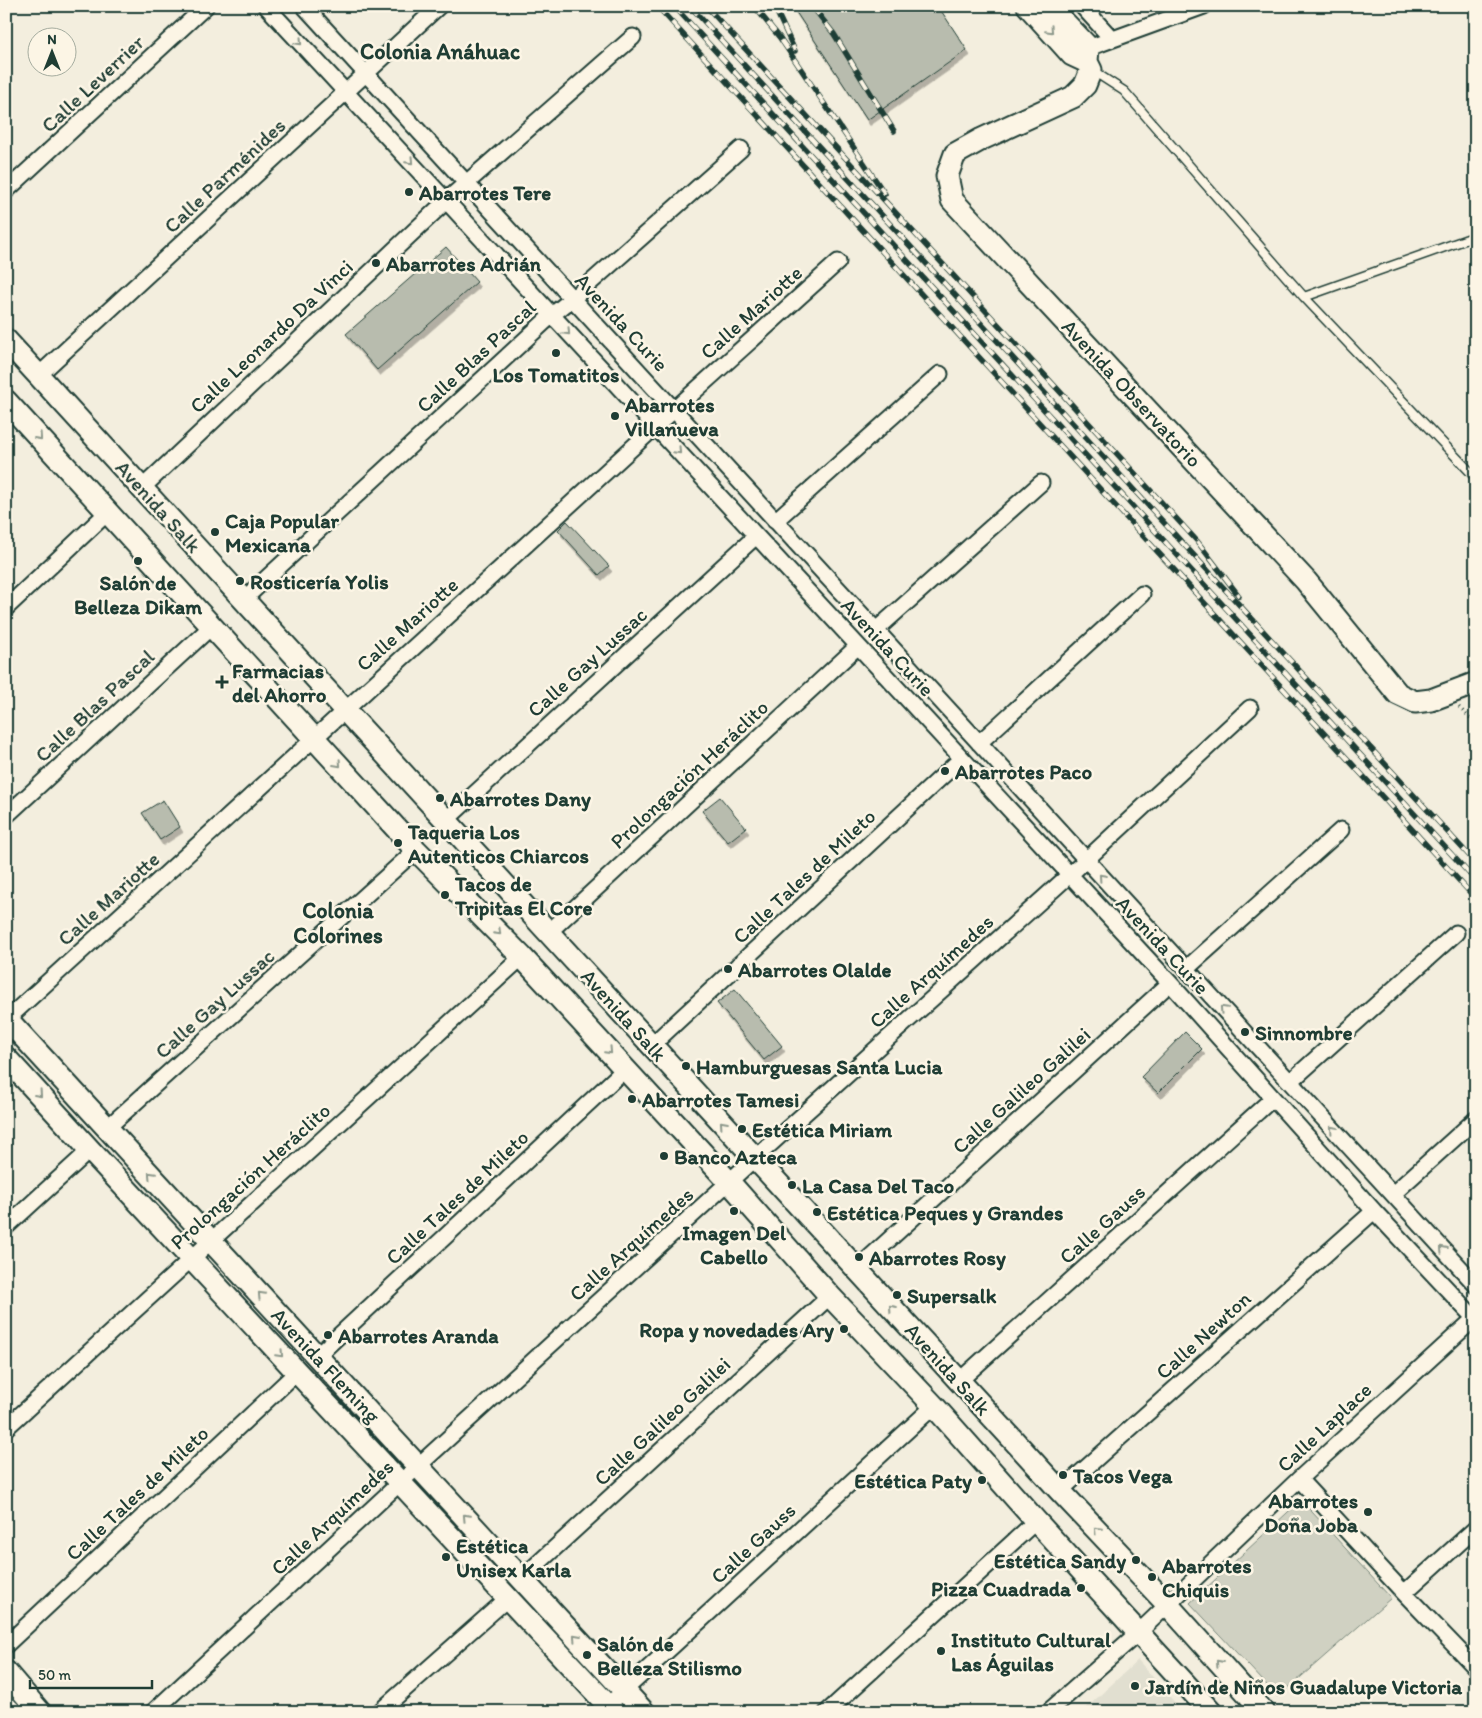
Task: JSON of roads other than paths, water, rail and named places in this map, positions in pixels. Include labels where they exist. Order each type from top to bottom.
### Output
[{"type":"main road","points":[[1028,6],[1084,59]]},
{"type":"main road","points":[[1049,6],[1084,59]]},
{"type":"main road","name":"Avenida Observatorio","points":[[1084,59],[1085,85],[1074,97],[982,139],[956,154],[947,176],[952,200],[1306,580],[1398,694],[1415,702],[1431,700],[1476,683]]},
{"type":"main road","name":"Avenida Salk","points":[[6,340],[1060,1491],[1168,1605],[1264,1712]]},
{"type":"main road","name":"Avenida Salk","points":[[7,403],[416,850],[522,957],[730,1182],[830,1296],[934,1406],[1036,1521],[1211,1712]]},
{"type":"main road","name":"Avenida Fleming","points":[[6,1019],[644,1712]]},
{"type":"main road","name":"Avenida Fleming","points":[[6,1058],[508,1598],[608,1710]]},
{"type":"main road","points":[[6,1672],[40,1712]]},
{"type":"main road","points":[[6,1707],[10,1712]]},
{"type":"street","name":"Calle Leverrier","points":[[6,191],[206,6]]},
{"type":"street","name":"Avenida Curie","points":[[266,6],[1170,983],[1374,1211],[1475,1319]]},
{"type":"street","name":"Avenida Curie","points":[[304,6],[1476,1285]]},
{"type":"street","name":"Calle Parménides","points":[[39,375],[439,6]]},
{"type":"street","points":[[1082,6],[1112,39]]},
{"type":"street","points":[[1084,59],[1112,39],[1204,6]]},
{"type":"street","name":"Calle Leonardo Da Vinci","points":[[142,488],[446,201],[633,37]]},
{"type":"street","name":"Calle Blas Pascal","points":[[244,599],[552,315],[740,149]]},
{"type":"street","name":"Calle Mariotte","points":[[6,1019],[838,262]]},
{"type":"street","points":[[775,521],[940,374]]},
{"type":"street","points":[[876,630],[1041,483]]},
{"type":"street","points":[[6,608],[108,512]]},
{"type":"street","name":"Calle Gay Lussac","points":[[446,820],[756,536]]},
{"type":"street","points":[[979,743],[1142,594]]},
{"type":"street","name":"Calle Blas Pascal","points":[[6,816],[212,626]]},
{"type":"street","name":"Prolongación Heráclito","points":[[549,932],[858,646]]},
{"type":"street","name":"Calle Arquímedes","points":[[153,1712],[400,1482],[755,1158],[1069,876],[1250,708]]},
{"type":"street","name":"Calle Tales de Mileto","points":[[652,1045],[962,758]]},
{"type":"street","points":[[1186,969],[1341,830]]},
{"type":"street","name":"Calle Gay Lussac","points":[[108,1128],[416,850]]},
{"type":"street","points":[[1290,1082],[1456,933]]},
{"type":"street","name":"Prolongación Heráclito","points":[[6,1428],[522,957]]},
{"type":"street","name":"Calle Galileo Galilei","points":[[857,1269],[1170,983]]},
{"type":"street","name":"Calle Tales de Mileto","points":[[317,1356],[625,1069]]},
{"type":"street","name":"Calle Gauss","points":[[959,1381],[1272,1098]]},
{"type":"street","points":[[1393,1194],[1476,1119]]},
{"type":"street","points":[[6,1227],[90,1150]]},
{"type":"street","name":"Calle Newton","points":[[1060,1491],[1374,1211]]},
{"type":"street","name":"Calle Galileo Galilei","points":[[522,1578],[830,1296]]},
{"type":"street","name":"Calle Laplace","points":[[1048,1712],[1138,1633],[1299,1479],[1475,1319]]},
{"type":"street","name":"Calle Tales de Mileto","points":[[6,1645],[298,1372]]},
{"type":"street","name":"Calle Gauss","points":[[608,1710],[624,1690],[934,1406]]},
{"type":"street","points":[[1299,1479],[1476,1668]]},
{"type":"street","points":[[827,1712],[1036,1521]]},
{"type":"street","points":[[1404,1593],[1476,1528]]},
{"type":"street","points":[[379,1712],[508,1598]]},
{"type":"lane","points":[[1084,59],[1124,91],[1304,297],[1476,478]]},
{"type":"lane","points":[[1304,297],[1476,236]]},
{"type":"railway","points":[[657,6],[1476,899]]},
{"type":"railway","points":[[674,6],[1476,881]]},
{"type":"railway","points":[[690,6],[1476,863]]},
{"type":"railway","points":[[706,6],[1197,541],[1239,596]]},
{"type":"railway","points":[[754,6],[780,38],[885,194]]},
{"type":"railway","points":[[774,6],[795,51]]},
{"type":"railway","points":[[812,6],[834,34],[894,131]]},
{"type":"place","name":"Abarrotes Tere","points":[[409,192]]},
{"type":"place","name":"Abarrotes Adrián","points":[[376,263]]},
{"type":"place","name":"Los Tomatitos","points":[[556,353]]},
{"type":"place","name":"Abarrotes Villanueva","points":[[615,416]]},
{"type":"place","name":"Caja Popular Mexicana","points":[[215,532]]},
{"type":"place","name":"Salón de Belleza Dikam","points":[[138,561]]},
{"type":"place","name":"Rosticería Yolis","points":[[240,581]]},
{"type":"place","name":"Farmacias del Ahorro","points":[[222,682]]},
{"type":"place","name":"Abarrotes Paco","points":[[945,771]]},
{"type":"place","name":"Abarrotes Dany","points":[[440,798]]},
{"type":"place","name":"Taqueria Los Autenticos Chiarcos","points":[[398,843]]},
{"type":"place","name":"Tacos de Tripitas El Core","points":[[445,895]]},
{"type":"place","name":"Abarrotes Olalde","points":[[728,969]]},
{"type":"place","name":"Sinnombre","points":[[1245,1032]]},
{"type":"place","name":"Hamburguesas Santa Lucia","points":[[686,1066]]},
{"type":"place","name":"Abarrotes Tamesi","points":[[632,1099]]},
{"type":"place","name":"Estética Miriam","points":[[742,1129]]},
{"type":"place","name":"Banco Azteca","points":[[664,1156]]},
{"type":"place","name":"La Casa Del Taco","points":[[792,1185]]},
{"type":"place","name":"Imagen Del Cabello","points":[[734,1211]]},
{"type":"place","name":"Estética Peques y Grandes","points":[[817,1212]]},
{"type":"place","name":"Abarrotes Rosy","points":[[859,1257]]},
{"type":"place","name":"Supersalk","points":[[897,1295]]},
{"type":"place","name":"Ropa y novedades Ary","points":[[844,1329]]},
{"type":"place","name":"Abarrotes Aranda","points":[[328,1335]]},
{"type":"place","name":"Tacos Vega","points":[[1063,1475]]},
{"type":"place","name":"Estética Paty","points":[[982,1480]]},
{"type":"place","name":"Abarrotes Doña Joba","points":[[1368,1512]]},
{"type":"place","name":"Estética Unisex Karla","points":[[446,1557]]},
{"type":"place","name":"Estética Sandy","points":[[1136,1560]]},
{"type":"place","name":"Abarrotes Chiquis","points":[[1152,1577]]},
{"type":"place","name":"Pizza Cuadrada","points":[[1081,1588]]},
{"type":"place","name":"Instituto Cultural Las Águilas","points":[[941,1651]]},
{"type":"place","name":"Salón de Belleza Stilismo","points":[[587,1655]]},
{"type":"place","name":"Jardín de Niños Guadalupe Victoria","points":[[1135,1686]]},
{"type":"district","name":"Colonia Anáhuac","points":[[440,51]]},
{"type":"district","name":"Colonia Colorines","points":[[338,922]]}]
